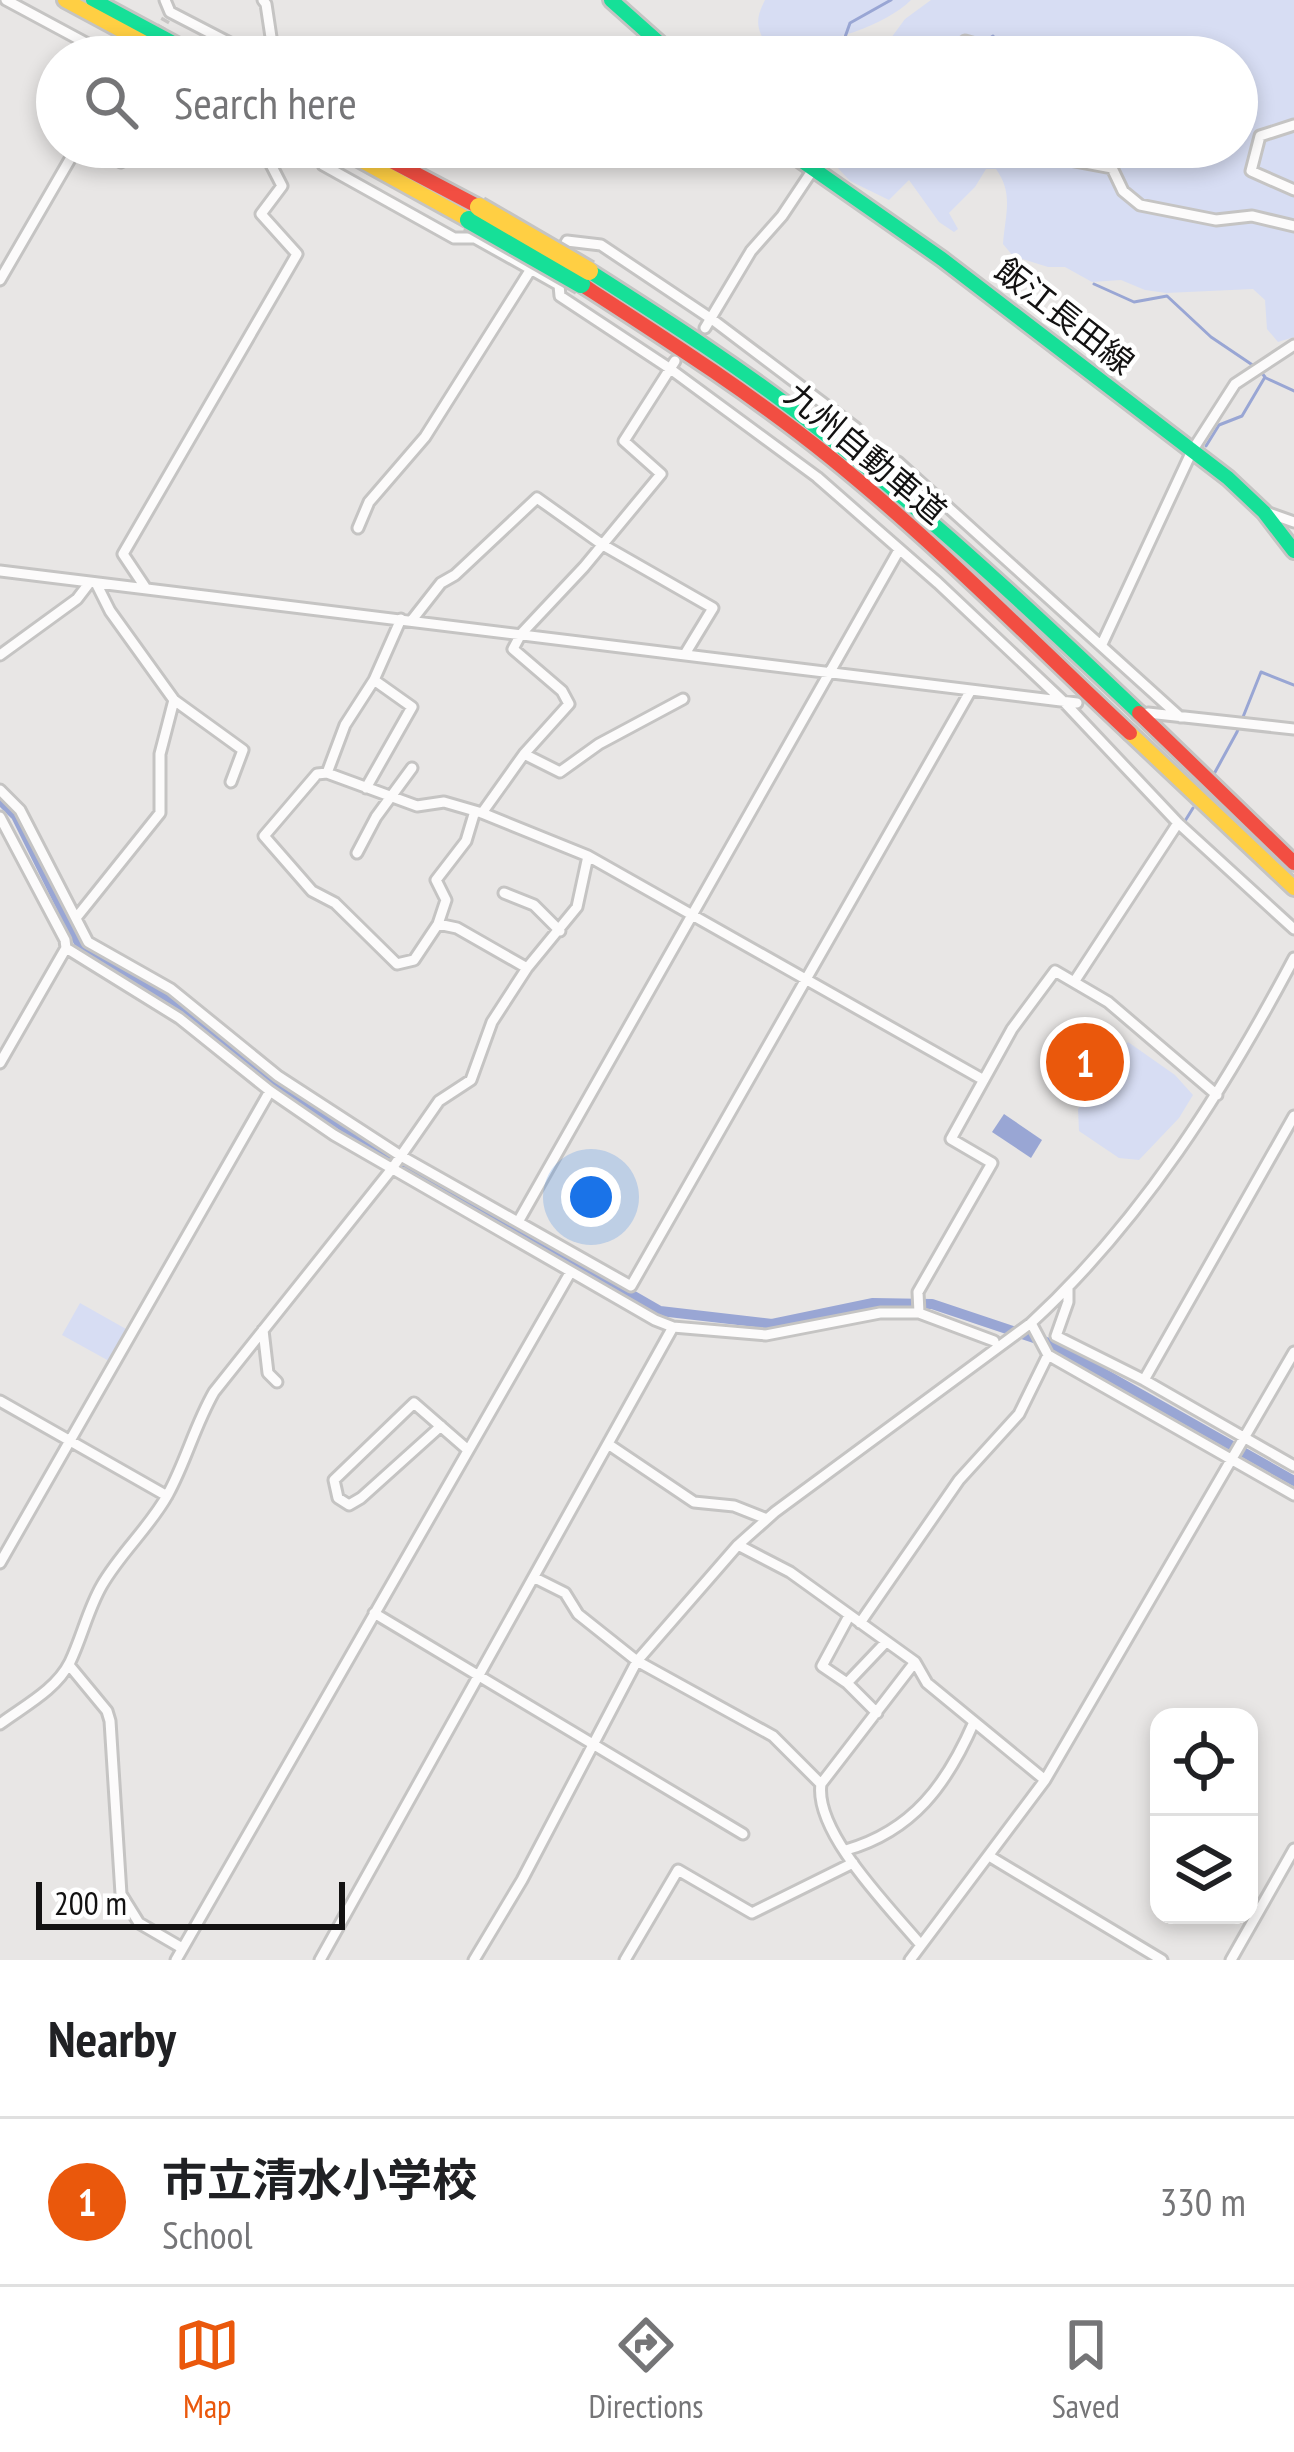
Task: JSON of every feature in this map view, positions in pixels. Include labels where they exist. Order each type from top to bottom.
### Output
[{"type":"main road","points":[[65,0],[132,36]]},
{"type":"main road","points":[[93,0],[160,36]]},
{"type":"main road","points":[[611,0],[651,36]]},
{"type":"main road","name":"九州自動車道","points":[[379,168],[474,214]]},
{"type":"main road","name":"九州自動車道","points":[[399,168],[719,354],[842,447],[937,528],[1197,781],[1294,888]]},
{"type":"main road","name":"飯江長田線","points":[[812,169],[942,259],[1228,478],[1264,512],[1294,551]]},
{"type":"main road","name":"九州自動車道","points":[[1240,824],[1294,863]]},
{"type":"street","points":[[7,0],[73,36]]},
{"type":"street","points":[[165,0],[168,15],[212,36]]},
{"type":"street","points":[[262,0],[271,36]]},
{"type":"street","points":[[267,13],[272,0]]},
{"type":"street","points":[[1258,144],[1260,136],[1294,125]]},
{"type":"street","points":[[0,280],[64,168]]},
{"type":"street","points":[[145,587],[123,554],[297,254],[261,214],[283,186],[273,168]]},
{"type":"street","points":[[328,168],[454,238],[475,238],[559,284],[560,296],[672,365],[817,477],[940,580],[1178,823],[1294,929]]},
{"type":"street","points":[[1107,168],[1140,206],[1216,220],[1252,216],[1294,226]]},
{"type":"street","points":[[1252,168],[1294,190]]},
{"type":"street","points":[[709,324],[751,251],[782,216],[812,169]]},
{"type":"street","points":[[546,277],[567,241],[601,245],[856,428],[858,442],[875,456],[898,461],[1180,717]]},
{"type":"street","points":[[358,528],[370,502],[425,436],[531,269]]},
{"type":"street","points":[[1102,644],[1192,451],[1235,384],[1294,345]]},
{"type":"street","points":[[672,365],[624,441],[661,474],[520,634],[513,649],[570,700],[478,812],[466,841],[436,880],[446,900],[438,924],[413,960],[397,964],[335,904],[311,891],[266,843],[264,836],[275,819],[311,779],[327,773],[418,806],[445,802],[478,812],[588,856],[982,1079]]},
{"type":"street","points":[[327,773],[345,725],[374,680],[387,643],[441,583],[537,499],[603,545],[713,608],[685,654]]},
{"type":"street","points":[[1264,512],[1294,522]]},
{"type":"street","points":[[965,539],[973,527]]},
{"type":"street","points":[[518,1222],[899,550]]},
{"type":"street","points":[[0,571],[1077,703]]},
{"type":"street","points":[[0,655],[93,582]]},
{"type":"street","points":[[93,582],[174,700],[243,750],[231,782]]},
{"type":"street","points":[[366,788],[412,707],[374,680]]},
{"type":"street","points":[[0,790],[20,809],[88,942],[186,999],[278,1076],[401,1156],[632,1286],[971,690]]},
{"type":"street","points":[[524,754],[560,772],[599,744],[683,699]]},
{"type":"street","points":[[76,917],[160,813],[160,754],[174,700]]},
{"type":"street","points":[[1148,713],[1294,729]]},
{"type":"street","points":[[357,853],[412,768]]},
{"type":"street","points":[[0,817],[66,948],[0,1063]]},
{"type":"street","points":[[1074,982],[1178,823]]},
{"type":"street","points":[[0,1724],[57,1681],[69,1665],[94,1598],[166,1496],[186,1457],[196,1422],[214,1392],[391,1170],[439,1101],[471,1080],[492,1022],[527,968],[577,907],[588,856]]},
{"type":"street","points":[[504,893],[534,904],[560,931]]},
{"type":"street","points":[[438,924],[457,928],[527,968]]},
{"type":"street","points":[[66,948],[164,1007],[270,1091],[391,1170],[673,1327],[766,1335],[880,1312],[919,1311],[994,1342]]},
{"type":"street","points":[[474,1960],[522,1880],[637,1661],[767,1519],[1033,1327],[1189,1138],[1294,958]]},
{"type":"street","points":[[919,1311],[919,1295],[992,1163],[951,1139],[1012,1029],[1055,971],[1108,1003],[1216,1095]]},
{"type":"street","points":[[0,1563],[270,1091]]},
{"type":"street","points":[[1144,1380],[1294,1116]]},
{"type":"street","points":[[176,1960],[570,1273]]},
{"type":"street","points":[[1068,1289],[1056,1336],[1294,1466]]},
{"type":"street","points":[[320,1960],[673,1327]]},
{"type":"street","points":[[1033,1327],[1045,1350],[1294,1495]]},
{"type":"street","points":[[263,1330],[268,1372],[277,1382]]},
{"type":"street","points":[[860,1623],[959,1480],[1019,1414],[1045,1350]]},
{"type":"street","points":[[910,1960],[1045,1780],[1294,1352]]},
{"type":"street","points":[[0,1401],[166,1496]]},
{"type":"street","points":[[441,1426],[361,1498],[349,1505],[338,1498],[334,1480],[414,1403],[441,1426],[467,1450]]},
{"type":"street","points":[[608,1444],[694,1502],[734,1506],[767,1519]]},
{"type":"street","points":[[739,1545],[790,1572],[915,1663],[927,1683],[1045,1780]]},
{"type":"street","points":[[535,1578],[565,1592],[578,1614],[637,1661],[773,1736],[821,1784]]},
{"type":"street","points":[[374,1613],[743,1834]]},
{"type":"street","points":[[849,1616],[822,1666],[877,1713]]},
{"type":"street","points":[[847,1683],[886,1642]]},
{"type":"street","points":[[915,1663],[821,1784],[819,1801],[853,1863],[920,1944]]},
{"type":"street","points":[[69,1665],[110,1721],[121,1894],[140,1923],[182,1948]]},
{"type":"street","points":[[846,1850],[880,1840],[944,1782],[974,1722]]},
{"type":"street","points":[[1231,1960],[1294,1849]]},
{"type":"street","points":[[989,1856],[1162,1960]]},
{"type":"street","points":[[626,1960],[678,1870],[752,1913],[853,1863]]},
{"type":"shaded area","points":[[765,0],[911,0],[882,20],[839,36],[762,36],[759,17]]},
{"type":"shaded area","points":[[931,0],[1294,0],[1294,337],[1278,342],[1267,329],[1265,300],[1253,289],[1166,293],[1121,280],[1092,282],[1065,267],[1013,256],[1003,244],[1007,196],[996,169],[986,169],[949,213],[958,229],[954,232],[939,222],[909,180],[889,200],[850,181],[838,168],[1258,168],[1258,36],[892,36],[905,19]]},
{"type":"shaded area","points":[[1128,1042],[1175,1075],[1193,1095],[1179,1118],[1139,1160],[1119,1158],[1079,1131],[1078,1109]]},
{"type":"shaded area","points":[[80,1303],[126,1329],[109,1361],[62,1335]]},
{"type":"water","points":[[1004,1114],[1042,1140],[1031,1158],[992,1132]]},
{"type":"waterway","points":[[845,36],[850,23],[891,0]]},
{"type":"waterway","points":[[1094,284],[1134,302],[1167,296],[1211,337],[1254,366]]},
{"type":"waterway","points":[[1271,366],[1293,351]]},
{"type":"waterway","points":[[1206,446],[1219,425],[1242,416],[1265,377],[1261,372]]},
{"type":"waterway","points":[[1266,378],[1294,391]]},
{"type":"waterway","points":[[1214,774],[1261,672],[1294,685]]},
{"type":"waterway","points":[[0,800],[16,816],[80,945],[176,1002],[273,1081],[381,1151],[660,1311],[772,1324],[873,1303],[932,1304],[1052,1344],[1294,1481]]},
{"type":"waterway","points":[[1177,834],[1193,808]]},
{"type":"tunnel","points":[[156,36],[166,19]]},
{"type":"traffic: fast","points":[[93,0],[160,36]]},
{"type":"traffic: fast","points":[[611,0],[651,36]]},
{"type":"traffic: fast","points":[[812,168],[942,259],[1228,478],[1264,512],[1294,551]]},
{"type":"traffic: fast","points":[[469,220],[581,284]]},
{"type":"traffic: fast","points":[[589,271],[733,366],[858,460],[1139,713]]},
{"type":"traffic: slow","points":[[65,0],[132,36]]},
{"type":"traffic: slow","points":[[375,168],[469,220]]},
{"type":"traffic: slow","points":[[479,207],[589,271]]},
{"type":"traffic: slow","points":[[1130,733],[1294,888]]},
{"type":"traffic: jam","points":[[405,168],[479,207]]},
{"type":"traffic: jam","points":[[581,284],[740,389],[831,458],[946,558],[1130,733]]},
{"type":"traffic: jam","points":[[1139,713],[1294,863]]},
{"type":"place","name":"市立清水小学校","points":[[1085,1062]]}]
